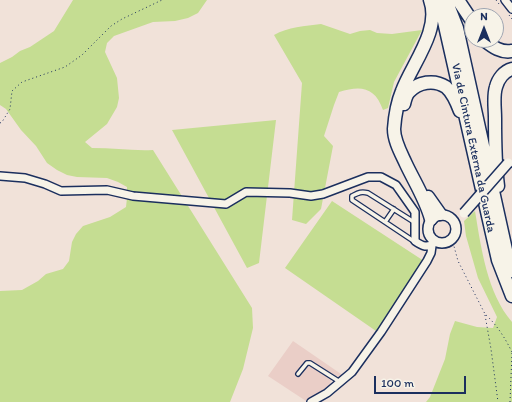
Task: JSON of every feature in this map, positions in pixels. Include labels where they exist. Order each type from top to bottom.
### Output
[{"type":"highway","points":[[430,0],[432,19],[429,37],[402,89],[396,108],[394,131],[398,148],[426,206],[436,217]]},
{"type":"highway","name":"Via de Cintura Externa da Guarda","points":[[436,0],[443,17],[498,260],[512,296]]},
{"type":"highway","name":"Via de Cintura Externa da Guarda","points":[[446,0],[457,28],[508,259],[512,271]]},
{"type":"highway","points":[[458,0],[464,9]]},
{"type":"highway","points":[[495,48],[506,52],[512,51]]},
{"type":"highway","points":[[508,259],[495,158],[495,104],[496,87],[501,76],[512,69]]},
{"type":"highway","points":[[436,217],[431,203],[404,147],[400,130],[401,110],[408,93],[417,86],[431,82],[446,87],[454,97],[470,135]]},
{"type":"street","points":[[505,0],[512,9]]},
{"type":"street","points":[[454,221],[464,213],[510,160]]},
{"type":"street","points":[[0,176],[25,178],[61,191],[107,190],[133,196],[226,204],[246,192],[290,193],[311,196],[323,194],[368,177],[381,177],[396,186],[415,212],[415,241],[421,245],[427,247],[434,244],[445,243],[452,238],[456,230],[454,221],[448,216],[436,217],[427,227],[427,232],[434,244]]},
{"type":"street","points":[[311,402],[327,393],[352,372],[381,332],[427,261],[434,244]]},
{"type":"lane","points":[[415,241],[352,200],[352,196],[359,192],[368,194],[416,223]]},
{"type":"lane","points":[[385,222],[394,209]]},
{"type":"lane","points":[[298,374],[306,363],[310,363],[340,382]]},
{"type":"path","points":[[0,123],[10,109],[12,91],[22,82],[65,67],[82,55],[111,26],[122,19],[162,0]]},
{"type":"path","points":[[452,238],[458,260],[485,314],[492,349],[498,402]]},
{"type":"path","points":[[485,314],[500,332],[512,352],[510,402]]},
{"type":"shaded area","points":[[293,341],[344,376],[342,378],[334,375],[330,383],[332,385],[306,401],[268,376]]},
{"type":"green space","points":[[73,0],[207,0],[198,13],[188,18],[175,21],[153,22],[114,36],[107,43],[105,52],[117,78],[119,98],[117,107],[107,124],[85,142],[92,148],[153,150],[252,308],[253,328],[243,369],[230,402],[0,402],[0,291],[22,290],[38,281],[46,274],[63,269],[69,261],[72,242],[76,234],[83,226],[110,217],[126,207],[127,187],[107,178],[77,177],[67,175],[57,170],[47,163],[36,146],[21,130],[6,109],[0,105],[0,63],[30,47],[54,31]]},
{"type":"green space","points":[[321,24],[350,34],[370,30],[377,33],[392,34],[422,30],[394,82],[388,108],[383,110],[376,96],[366,90],[354,89],[339,92],[324,136],[333,146],[321,209],[306,224],[292,220],[302,83],[274,35],[279,32],[303,26]]},
{"type":"green space","points":[[276,120],[259,263],[247,268],[172,130]]},
{"type":"green space","points":[[332,201],[424,261],[376,331],[285,268]]},
{"type":"green space","points":[[475,211],[486,269],[491,284],[503,310],[512,322],[512,402],[426,402],[430,397],[445,359],[450,334],[455,321],[477,327],[493,328],[497,317],[478,278],[466,236],[464,221]]}]
